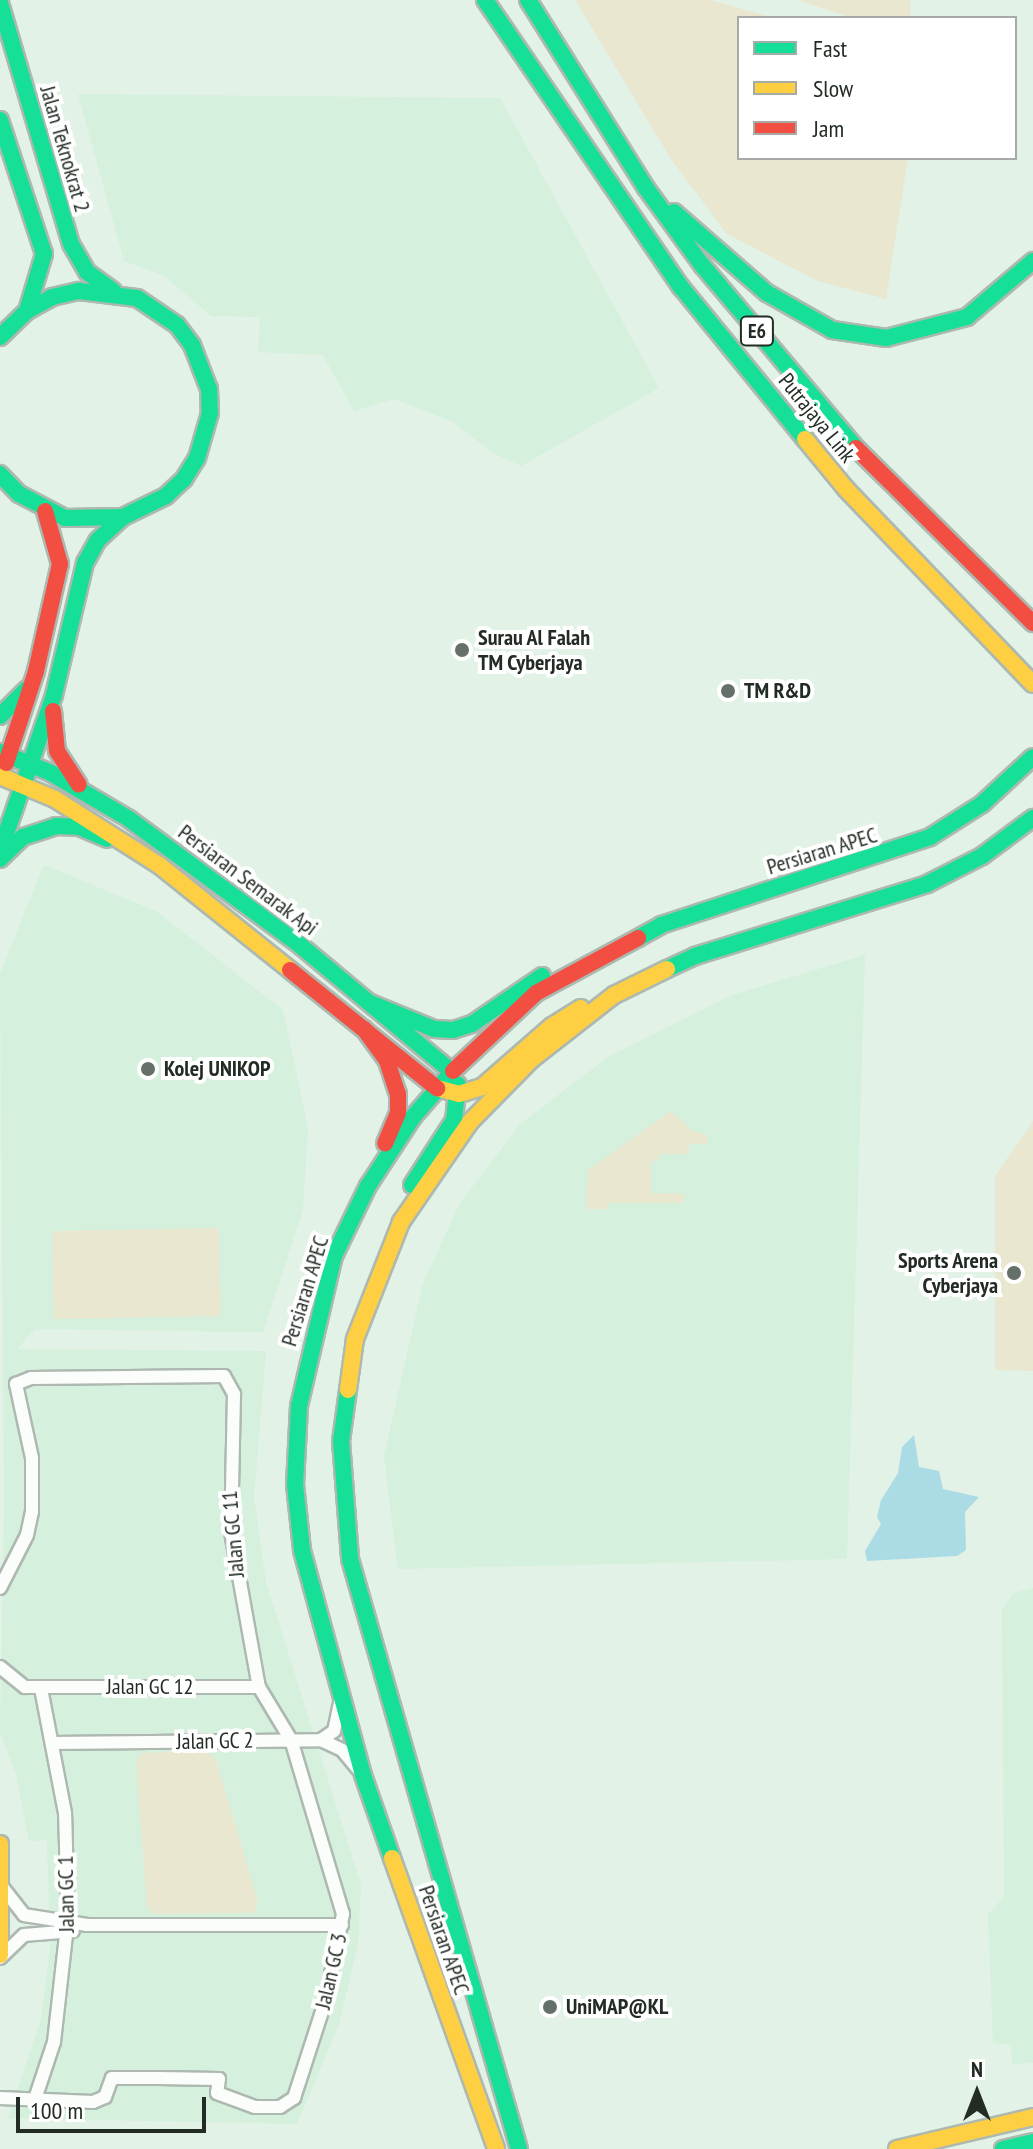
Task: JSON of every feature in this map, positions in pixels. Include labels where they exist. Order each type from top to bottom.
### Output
[{"type":"main road","name":"Putrajaya Link","points":[[485,0],[681,287],[846,489],[1033,684]]},
{"type":"main road","name":"Putrajaya Link","points":[[528,0],[646,188],[702,265],[872,467],[1033,623]]},
{"type":"main road","name":"Jalan Teknokrat 2","points":[[0,3],[71,244],[87,272],[113,291]]},
{"type":"main road","points":[[0,120],[44,254],[27,311]]},
{"type":"main road","points":[[646,188],[767,293],[832,330],[886,338],[939,328],[996,297],[1033,261]]},
{"type":"main road","points":[[0,337],[27,311],[79,291],[113,291],[137,298],[177,325],[198,356],[209,389],[206,436],[184,479],[166,496],[123,517],[98,540],[85,563],[55,690],[0,851]]},
{"type":"main road","points":[[0,474],[45,511],[93,521],[123,517]]},
{"type":"main road","points":[[1,779],[4,753],[33,680],[60,564],[45,511]]},
{"type":"main road","points":[[0,716],[33,680]]},
{"type":"main road","points":[[55,690],[57,751],[84,791]]},
{"type":"main road","name":"Persiaran Semarak Api","points":[[4,753],[84,791],[163,843],[370,1003],[451,1071]]},
{"type":"main road","name":"Persiaran APEC","points":[[494,2149],[363,1775],[340,1702],[302,1550],[295,1449],[305,1366],[334,1256],[368,1186],[437,1088],[451,1071],[536,993],[630,938],[930,837],[982,804],[1033,757]]},
{"type":"main road","name":"Persiaran Semarak Api","points":[[1,779],[23,784],[91,820],[159,865],[437,1088]]},
{"type":"main road","name":"Persiaran APEC","points":[[519,2149],[367,1631],[346,1528],[341,1441],[351,1362],[376,1277],[401,1222],[444,1155],[488,1102],[532,1059],[614,995],[695,956],[927,884],[979,858],[1033,818]]},
{"type":"main road","points":[[0,859],[23,837],[65,825],[92,832],[159,865]]},
{"type":"main road","points":[[370,1003],[434,1029],[453,1030],[472,1024],[559,966],[630,938]]},
{"type":"main road","points":[[437,1088],[459,1094],[482,1087],[552,1026],[614,995]]},
{"type":"main road","points":[[364,1029],[387,1061],[398,1094],[398,1113],[368,1186]]},
{"type":"main road","points":[[401,1222],[410,1189],[454,1120],[459,1094],[451,1071]]},
{"type":"main road","points":[[0,1844],[3,1888],[0,1956]]},
{"type":"main road","points":[[508,2115],[529,2149]]},
{"type":"main road","points":[[897,2149],[1033,2117]]},
{"type":"main road","points":[[1003,2149],[1033,2142]]},
{"type":"street","name":"Jalan GC 11","points":[[0,1588],[27,1535],[32,1512],[32,1458],[16,1384],[31,1378],[217,1375],[229,1381],[234,1394],[231,1532],[259,1687]]},
{"type":"street","points":[[0,1667],[18,1685],[41,1688]]},
{"type":"street","name":"Jalan GC 12","points":[[41,1688],[259,1687]]},
{"type":"street","name":"Jalan GC 3","points":[[35,2099],[98,2102],[112,2078],[219,2079],[217,2093],[238,2103],[285,2105],[294,2098],[326,1999],[342,1925],[342,1902],[291,1740],[259,1687]]},
{"type":"street","name":"Jalan GC 1","points":[[35,2099],[54,2042],[68,1934],[65,1813],[41,1688]]},
{"type":"street","points":[[340,1702],[334,1731],[324,1739],[342,1750],[363,1775]]},
{"type":"street","name":"Jalan GC 2","points":[[52,1743],[324,1739]]},
{"type":"street","points":[[3,1888],[24,1915],[68,1918],[87,1925],[342,1925]]},
{"type":"street","points":[[0,1956],[24,1935],[68,1934],[87,1925]]},
{"type":"street","points":[[0,2098],[35,2099]]},
{"type":"shaded area","points":[[575,0],[711,0],[767,16],[737,16],[737,160],[908,160],[886,299],[818,281],[727,234],[671,159]]},
{"type":"shaded area","points":[[797,0],[910,0],[911,16],[846,16]]},
{"type":"shaded area","points":[[78,94],[500,98],[659,388],[521,466],[493,453],[453,422],[394,399],[354,411],[323,355],[258,352],[260,317],[211,316],[164,276],[124,261]]},
{"type":"shaded area","points":[[44,865],[156,911],[283,1010],[308,1128],[303,1210],[263,1332],[35,1329],[17,1349],[266,1351],[254,1497],[266,1582],[361,1885],[358,1945],[338,2027],[297,2124],[8,2118],[41,2019],[50,1949],[47,1840],[29,1841],[16,1774],[0,1733],[4,1502],[0,974]]},
{"type":"shaded area","points":[[865,955],[847,1559],[398,1569],[384,1456],[423,1283],[460,1203],[519,1125],[608,1057],[732,995]]},
{"type":"shaded area","points":[[671,1111],[691,1130],[707,1135],[707,1144],[689,1144],[689,1154],[659,1154],[658,1161],[651,1161],[651,1193],[684,1194],[684,1203],[608,1203],[608,1209],[586,1209],[588,1170]]},
{"type":"shaded area","name":"Sports Arena Cyberjaya","points":[[1033,1121],[1033,1371],[995,1370],[995,1176]]},
{"type":"shaded area","points":[[219,1228],[221,1316],[54,1319],[52,1231]]},
{"type":"shaded area","points":[[1033,1588],[1033,2063],[1012,2064],[1011,2045],[993,2043],[988,1914],[1004,1897],[1002,1609],[1013,1593]]},
{"type":"shaded area","points":[[206,1750],[216,1760],[258,1902],[254,1913],[155,1914],[147,1908],[136,1761],[143,1753]]},
{"type":"water","points":[[914,1435],[919,1467],[939,1471],[943,1489],[979,1497],[965,1512],[966,1550],[957,1556],[867,1561],[865,1551],[881,1524],[877,1517],[881,1500],[898,1473],[902,1447]]},
{"type":"traffic: fast","points":[[485,0],[681,287],[805,439]]},
{"type":"traffic: fast","points":[[528,0],[646,188],[702,265],[856,448]]},
{"type":"traffic: fast","points":[[0,3],[71,244],[87,272],[113,291]]},
{"type":"traffic: fast","points":[[0,120],[44,254],[27,311]]},
{"type":"traffic: fast","points":[[674,212],[767,293],[832,330],[886,338],[967,317],[1033,261]]},
{"type":"traffic: fast","points":[[0,337],[27,311],[52,297],[79,291],[137,298],[177,325],[192,345],[209,389],[210,413],[197,458],[184,479],[166,496],[123,517],[65,518],[19,494],[0,474]]},
{"type":"traffic: fast","points":[[0,851],[54,695],[85,563],[98,540],[123,517]]},
{"type":"traffic: fast","points":[[0,716],[27,689]]},
{"type":"traffic: fast","points":[[0,752],[51,773],[129,819],[301,946],[451,1071]]},
{"type":"traffic: fast","points":[[638,938],[661,925],[930,837],[982,804],[1033,757]]},
{"type":"traffic: fast","points":[[667,969],[695,956],[927,884],[982,856],[1033,818]]},
{"type":"traffic: fast","points":[[0,859],[23,837],[56,826],[79,827],[107,839]]},
{"type":"traffic: fast","points":[[370,1003],[434,1029],[453,1030],[472,1024],[542,976]]},
{"type":"traffic: fast","points":[[392,1858],[363,1775],[302,1550],[295,1485],[299,1406],[334,1256],[368,1186],[413,1117],[453,1071]]},
{"type":"traffic: fast","points":[[412,1185],[454,1120],[458,1084]]},
{"type":"traffic: fast","points":[[348,1390],[341,1441],[350,1559],[519,2149]]},
{"type":"traffic: fast","points":[[1003,2149],[1033,2142]]},
{"type":"traffic: slow","points":[[805,439],[846,489],[1033,684]]},
{"type":"traffic: slow","points":[[0,776],[55,799],[159,865],[290,970]]},
{"type":"traffic: slow","points":[[348,1390],[355,1339],[401,1222],[470,1122],[532,1059],[614,995],[667,969]]},
{"type":"traffic: slow","points":[[437,1088],[459,1094],[482,1087],[552,1026],[581,1008]]},
{"type":"traffic: slow","points":[[0,1844],[0,1955]]},
{"type":"traffic: slow","points":[[392,1858],[496,2149]]},
{"type":"traffic: slow","points":[[897,2149],[1033,2117]]},
{"type":"traffic: jam","points":[[856,448],[1033,623]]},
{"type":"traffic: jam","points":[[6,763],[36,671],[60,564],[45,511]]},
{"type":"traffic: jam","points":[[53,711],[57,751],[79,785]]},
{"type":"traffic: jam","points":[[453,1071],[536,993],[638,938]]},
{"type":"traffic: jam","points":[[290,970],[437,1088]]},
{"type":"traffic: jam","points":[[364,1029],[387,1061],[398,1094],[398,1113],[385,1143]]},
{"type":"place","name":"Surau Al Falah TM Cyberjaya","points":[[462,650]]},
{"type":"place","name":"TM R&D","points":[[728,691]]},
{"type":"place","name":"Kolej UNIKOP","points":[[148,1069]]},
{"type":"place","name":"Sports Arena Cyberjaya","points":[[1014,1273]]},
{"type":"place","name":"UniMAP@KL","points":[[550,2007]]}]
